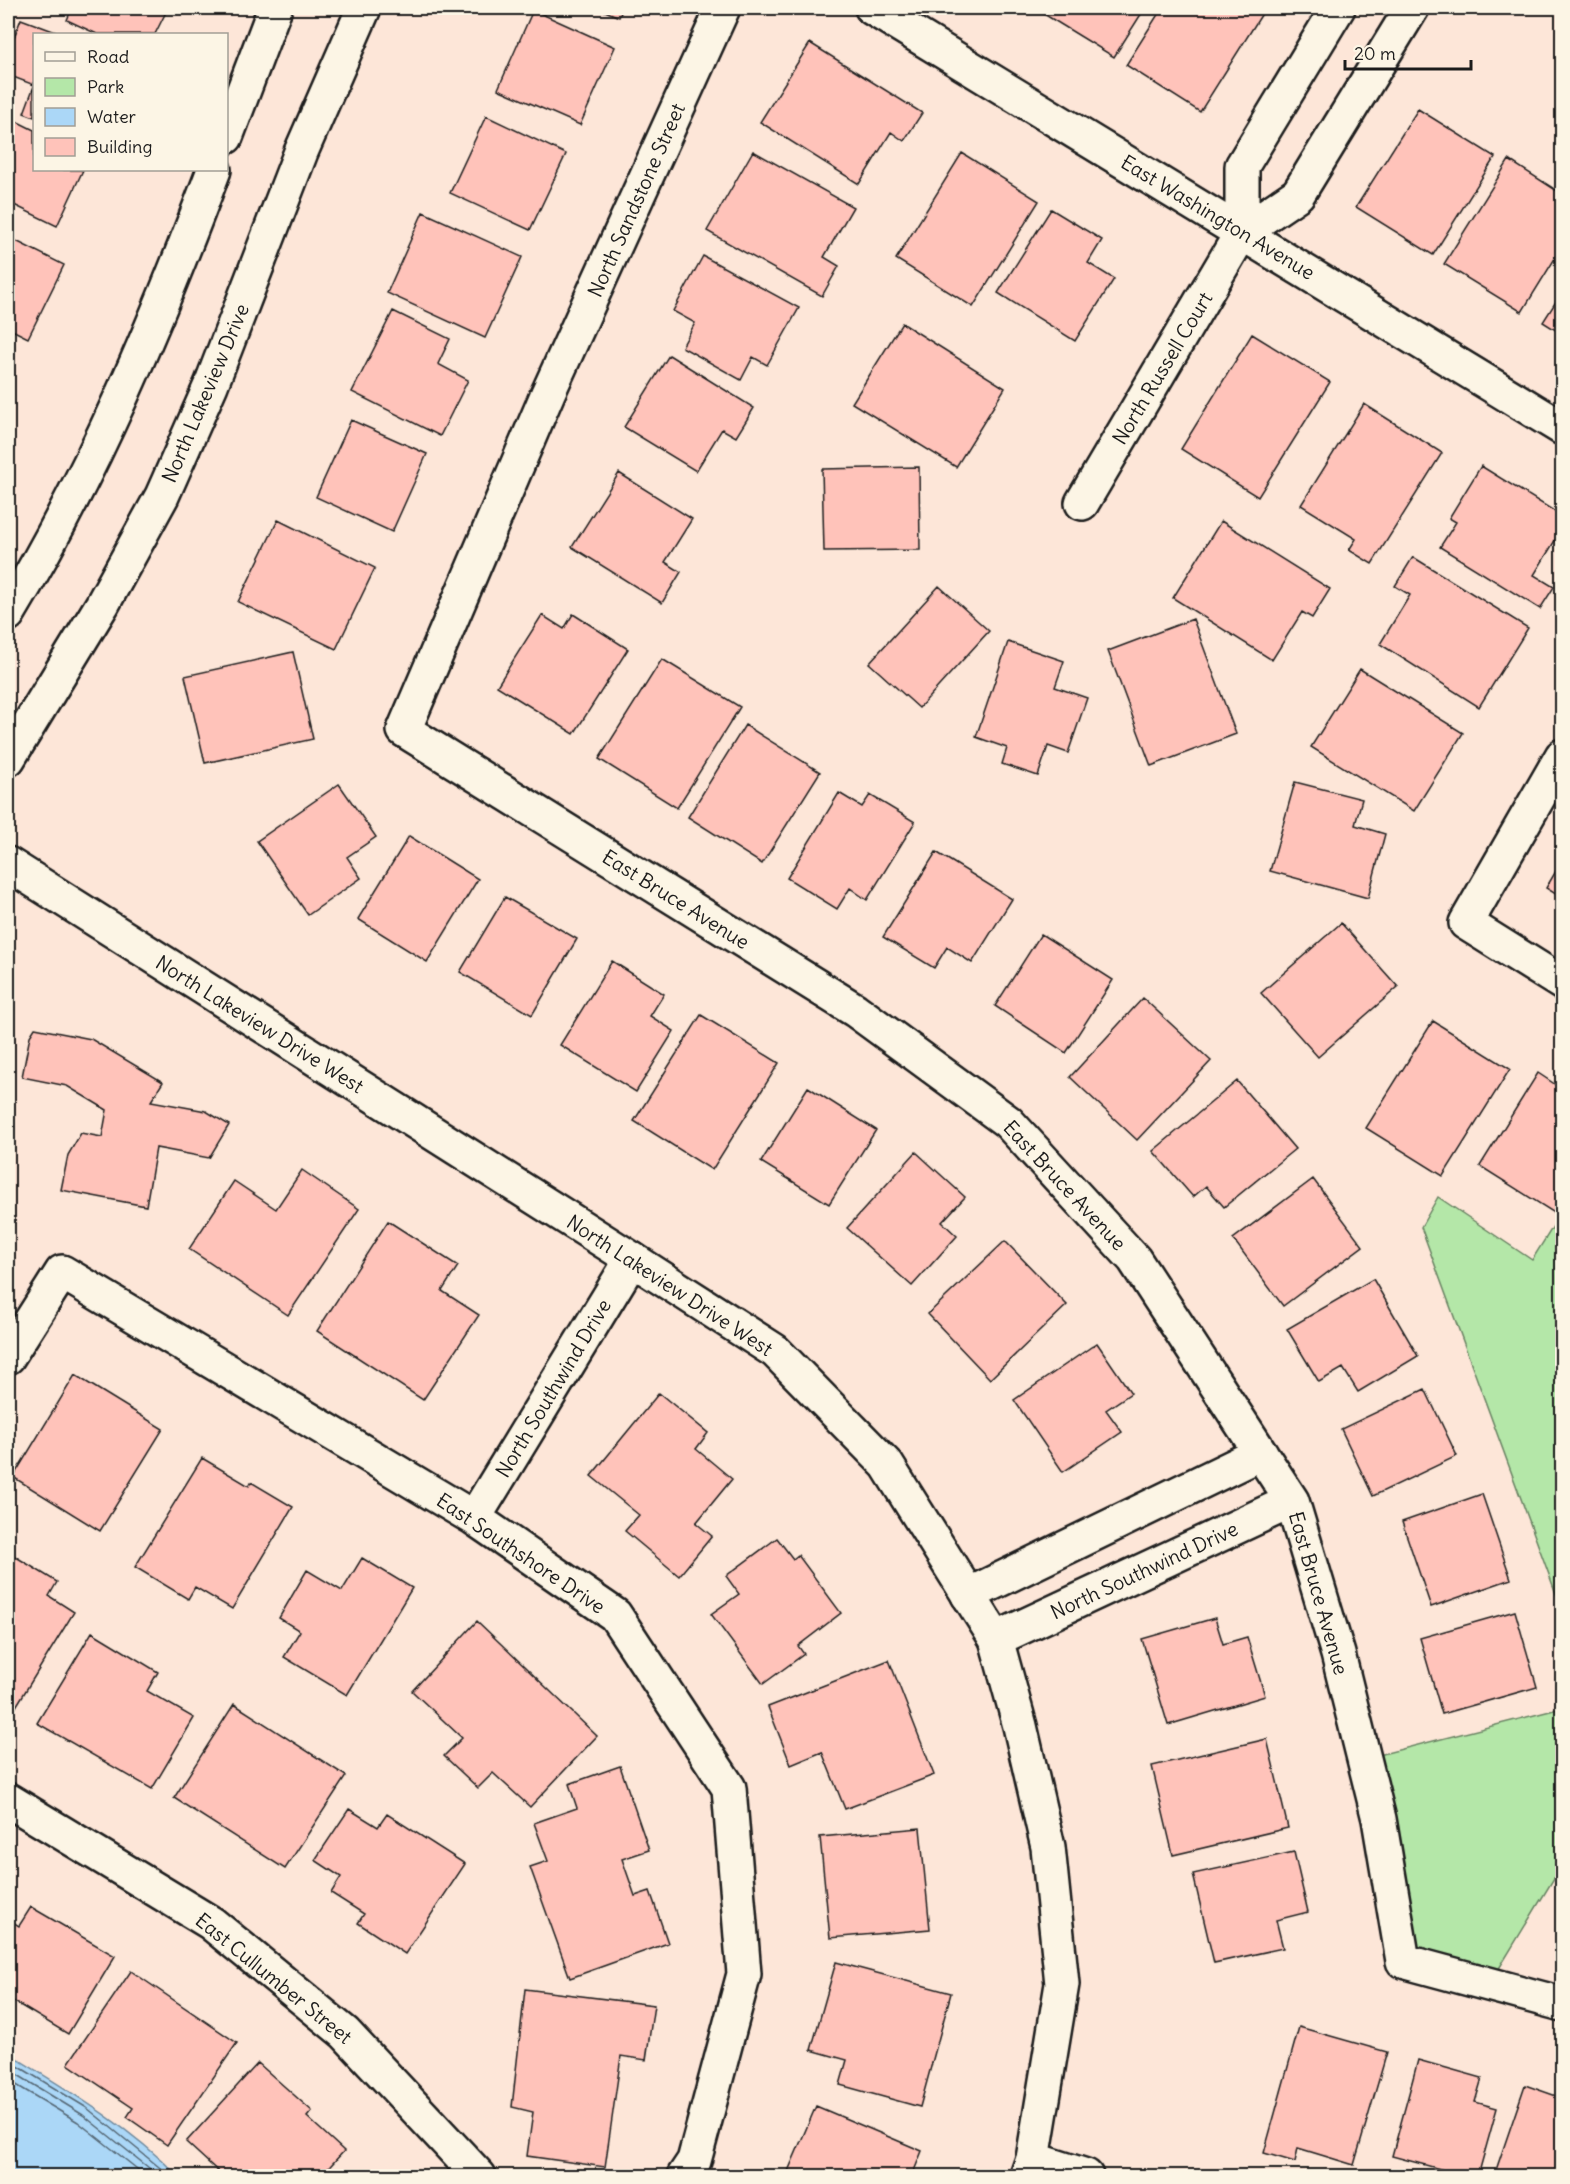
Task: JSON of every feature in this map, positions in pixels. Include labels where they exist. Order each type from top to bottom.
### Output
[{"type":"street","points":[[228,132],[275,8]]},
{"type":"street","name":"North Lakeview Drive","points":[[8,759],[102,605],[162,496],[211,385],[300,152],[364,8]]},
{"type":"street","name":"North Sandstone Street","points":[[548,393],[723,8]]},
{"type":"street","name":"East Washington Avenue","points":[[872,8],[1563,428]]},
{"type":"street","points":[[1242,232],[1242,166],[1338,8]]},
{"type":"street","name":"North Russell Court","points":[[1082,503],[1242,232],[1298,194],[1412,8]]},
{"type":"street","points":[[8,614],[58,525],[147,342],[214,171]]},
{"type":"street","name":"East Bruce Avenue","points":[[548,393],[404,730],[855,1010],[1008,1122],[1134,1259],[1292,1501],[1338,1654],[1379,1819],[1403,1961],[1563,2004]]},
{"type":"street","points":[[1563,756],[1466,923],[1563,983]]},
{"type":"street","name":"North Lakeview Drive West","points":[[8,864],[775,1351],[887,1465],[996,1639],[1020,1726],[1048,1847],[1062,1984],[1030,2168]]},
{"type":"street","name":"North Southwind Drive","points":[[474,1518],[632,1259]]},
{"type":"street","name":"East Southshore Drive","points":[[8,1357],[62,1272],[474,1518],[615,1615],[729,1788],[744,1974],[694,2161],[684,2176]]},
{"type":"street","points":[[968,1595],[1261,1453]]},
{"type":"street","name":"North Southwind Drive","points":[[996,1639],[1292,1501]]},
{"type":"street","name":"East Cullumber Street","points":[[8,1800],[212,1923],[345,2032],[479,2176]]},
{"type":"street","points":[[1030,2168],[1086,2176]]},
{"type":"green space","points":[[1438,1197],[1532,1260],[1562,1212],[1562,1610],[1421,1227]]},
{"type":"green space","points":[[1562,1708],[1562,1865],[1489,1985],[1403,1961],[1363,1759]]},
{"type":"water","points":[[8,2053],[118,2125],[178,2176],[8,2176]]},
{"type":"building","points":[[72,8],[168,8],[156,33],[95,33],[67,20]]},
{"type":"building","points":[[598,8],[623,8],[619,17]]},
{"type":"building","points":[[1042,8],[1145,8],[1114,57],[1039,11]]},
{"type":"building","points":[[1162,8],[1255,8],[1263,12],[1200,112],[1126,65]]},
{"type":"building","points":[[533,10],[615,47],[580,125],[498,89]]},
{"type":"building","points":[[21,19],[58,33],[33,33],[33,85],[8,75],[8,53]]},
{"type":"building","points":[[810,43],[922,113],[904,141],[891,132],[859,184],[760,122]]},
{"type":"building","points":[[33,89],[33,117],[24,113]]},
{"type":"building","points":[[1418,109],[1495,157],[1433,255],[1356,207]]},
{"type":"building","points":[[486,116],[566,154],[530,230],[450,193]]},
{"type":"building","points":[[8,117],[33,130],[33,171],[83,171],[57,226],[8,202]]},
{"type":"building","points":[[753,151],[853,207],[824,257],[839,266],[822,296],[707,231]]},
{"type":"building","points":[[962,153],[1039,201],[973,307],[896,259]]},
{"type":"building","points":[[1509,160],[1562,194],[1562,247],[1522,312],[1444,264]]},
{"type":"building","points":[[1051,209],[1102,240],[1088,263],[1114,279],[1075,341],[998,293]]},
{"type":"building","points":[[423,212],[522,257],[485,338],[387,293]]},
{"type":"building","points":[[8,237],[64,265],[28,338],[8,328]]},
{"type":"building","points":[[703,256],[799,308],[767,365],[753,357],[741,380],[682,347],[695,323],[673,311]]},
{"type":"building","points":[[1562,292],[1562,334],[1543,322]]},
{"type":"building","points":[[393,311],[450,339],[438,364],[468,380],[440,436],[352,392]]},
{"type":"building","points":[[902,323],[1005,388],[956,467],[852,403]]},
{"type":"building","points":[[1252,334],[1330,382],[1258,497],[1181,449]]},
{"type":"building","points":[[669,355],[754,408],[736,437],[722,429],[696,471],[624,427]]},
{"type":"building","points":[[1364,404],[1442,453],[1372,564],[1349,550],[1356,539],[1301,505]]},
{"type":"building","points":[[351,420],[427,454],[392,532],[316,497]]},
{"type":"building","points":[[1481,466],[1562,516],[1562,529],[1534,575],[1554,587],[1540,609],[1440,547],[1456,522],[1449,518]]},
{"type":"building","points":[[919,467],[920,550],[824,551],[822,469]]},
{"type":"building","points":[[619,473],[692,519],[665,562],[681,572],[662,603],[572,547]]},
{"type":"building","points":[[278,520],[375,568],[336,649],[238,602]]},
{"type":"building","points":[[1221,521],[1330,589],[1312,618],[1302,612],[1272,660],[1173,598]]},
{"type":"building","points":[[1413,557],[1528,628],[1479,707],[1380,644],[1410,595],[1395,586]]},
{"type":"building","points":[[939,586],[989,631],[919,708],[869,663]]},
{"type":"building","points":[[573,614],[628,649],[574,734],[497,686],[542,615],[564,629]]},
{"type":"building","points":[[1193,619],[1236,734],[1151,766],[1108,651]]},
{"type":"building","points":[[1008,642],[1064,661],[1055,687],[1087,698],[1068,753],[1048,746],[1038,776],[1002,764],[1007,748],[976,737]]},
{"type":"building","points":[[293,652],[313,739],[205,763],[185,676]]},
{"type":"building","points":[[662,659],[740,707],[677,808],[599,759]]},
{"type":"building","points":[[1360,669],[1463,733],[1414,811],[1311,747]]},
{"type":"building","points":[[745,725],[820,772],[762,864],[688,817]]},
{"type":"building","points":[[1295,782],[1362,799],[1355,825],[1385,834],[1368,898],[1270,871]]},
{"type":"building","points":[[339,784],[376,837],[347,857],[361,878],[308,915],[257,841]]},
{"type":"building","points":[[839,793],[862,807],[870,795],[915,822],[867,900],[850,888],[837,909],[787,878]]},
{"type":"building","points":[[409,836],[478,879],[427,962],[358,919]]},
{"type":"building","points":[[936,852],[1012,899],[972,963],[947,947],[934,968],[883,937]]},
{"type":"building","points":[[1562,861],[1562,898],[1546,888]]},
{"type":"building","points":[[505,897],[577,939],[532,1015],[460,972]]},
{"type":"building","points":[[1341,923],[1398,987],[1318,1057],[1261,993]]},
{"type":"building","points":[[1041,934],[1113,980],[1066,1053],[995,1006]]},
{"type":"building","points":[[612,961],[664,994],[650,1016],[674,1031],[636,1092],[560,1045]]},
{"type":"building","points":[[1143,998],[1211,1061],[1137,1140],[1070,1077]]},
{"type":"building","points":[[701,1015],[779,1063],[712,1170],[634,1121]]},
{"type":"building","points":[[1433,1021],[1510,1069],[1443,1176],[1366,1128]]},
{"type":"building","points":[[35,1028],[91,1039],[163,1082],[151,1101],[206,1111],[229,1125],[209,1158],[156,1148],[146,1206],[61,1190],[68,1155],[81,1133],[102,1137],[107,1110],[67,1086],[22,1077],[30,1036]]},
{"type":"building","points":[[1538,1073],[1562,1089],[1562,1203],[1556,1214],[1480,1166]]},
{"type":"building","points":[[1237,1081],[1295,1149],[1224,1207],[1206,1186],[1193,1197],[1153,1151]]},
{"type":"building","points":[[808,1087],[876,1130],[829,1204],[761,1162]]},
{"type":"building","points":[[916,1152],[965,1197],[942,1222],[957,1236],[912,1286],[847,1228]]},
{"type":"building","points":[[302,1170],[359,1209],[288,1315],[189,1249],[234,1181],[276,1209]]},
{"type":"building","points":[[1313,1179],[1363,1246],[1283,1306],[1233,1239]]},
{"type":"building","points":[[388,1221],[458,1266],[442,1291],[479,1315],[423,1400],[317,1331]]},
{"type":"building","points":[[1005,1241],[1067,1305],[990,1379],[928,1314]]},
{"type":"building","points":[[1373,1279],[1418,1356],[1358,1392],[1343,1368],[1319,1382],[1287,1329]]},
{"type":"building","points":[[1097,1343],[1131,1393],[1106,1410],[1122,1432],[1063,1472],[1014,1400]]},
{"type":"building","points":[[75,1375],[163,1429],[100,1531],[13,1477]]},
{"type":"building","points":[[1425,1389],[1457,1456],[1373,1496],[1341,1429]]},
{"type":"building","points":[[659,1393],[708,1433],[696,1449],[732,1479],[696,1523],[712,1536],[679,1576],[625,1531],[639,1515],[591,1476]]},
{"type":"building","points":[[202,1458],[249,1486],[251,1482],[293,1507],[232,1609],[195,1587],[188,1599],[135,1567]]},
{"type":"building","points":[[1482,1494],[1511,1579],[1431,1607],[1402,1522]]},
{"type":"building","points":[[777,1538],[793,1559],[798,1555],[841,1613],[798,1646],[804,1654],[763,1684],[711,1614],[739,1594],[726,1576]]},
{"type":"building","points":[[8,1552],[57,1582],[49,1596],[74,1612],[9,1718],[8,1717]]},
{"type":"building","points":[[362,1558],[412,1588],[347,1695],[284,1657],[300,1631],[279,1618],[307,1570],[342,1591]]},
{"type":"building","points":[[1515,1611],[1537,1687],[1442,1714],[1420,1638]]},
{"type":"building","points":[[1215,1618],[1223,1644],[1247,1637],[1265,1696],[1168,1725],[1142,1639]]},
{"type":"building","points":[[477,1621],[597,1736],[530,1807],[493,1773],[478,1788],[444,1756],[462,1738],[412,1691]]},
{"type":"building","points":[[92,1632],[158,1672],[147,1691],[194,1718],[152,1789],[37,1723]]},
{"type":"building","points":[[889,1660],[934,1775],[845,1809],[822,1752],[791,1765],[768,1707]]},
{"type":"building","points":[[234,1704],[346,1776],[285,1869],[174,1798]]},
{"type":"building","points":[[1267,1739],[1288,1828],[1173,1855],[1152,1766]]},
{"type":"building","points":[[620,1766],[649,1850],[622,1859],[635,1896],[650,1891],[668,1943],[570,1978],[530,1867],[548,1861],[534,1823],[577,1808],[569,1784]]},
{"type":"building","points":[[349,1809],[378,1827],[387,1814],[465,1864],[405,1954],[358,1923],[364,1914],[331,1893],[341,1877],[315,1860]]},
{"type":"building","points":[[920,1828],[930,1929],[830,1938],[820,1837]]},
{"type":"building","points":[[1294,1852],[1308,1912],[1276,1920],[1283,1948],[1214,1963],[1193,1874]]},
{"type":"building","points":[[31,1907],[115,1956],[68,2034],[8,1998],[8,1919],[19,1926]]},
{"type":"building","points":[[836,1962],[951,1993],[920,2107],[840,2085],[847,2060],[811,2050]]},
{"type":"building","points":[[131,1971],[237,2043],[167,2145],[127,2117],[133,2108],[68,2064]]},
{"type":"building","points":[[525,1989],[654,2005],[646,2060],[621,2056],[605,2167],[527,2156],[533,2112],[512,2107]]},
{"type":"building","points":[[1299,2027],[1387,2052],[1354,2165],[1298,2148],[1295,2162],[1264,2153]]},
{"type":"building","points":[[1418,2060],[1482,2078],[1475,2102],[1497,2108],[1478,2176],[1466,2176],[1392,2156]]},
{"type":"building","points":[[258,2063],[312,2111],[307,2117],[344,2151],[321,2176],[223,2176],[186,2142]]},
{"type":"building","points":[[1525,2085],[1562,2098],[1562,2176],[1494,2176]]},
{"type":"building","points":[[816,2106],[922,2151],[912,2176],[786,2176]]}]
